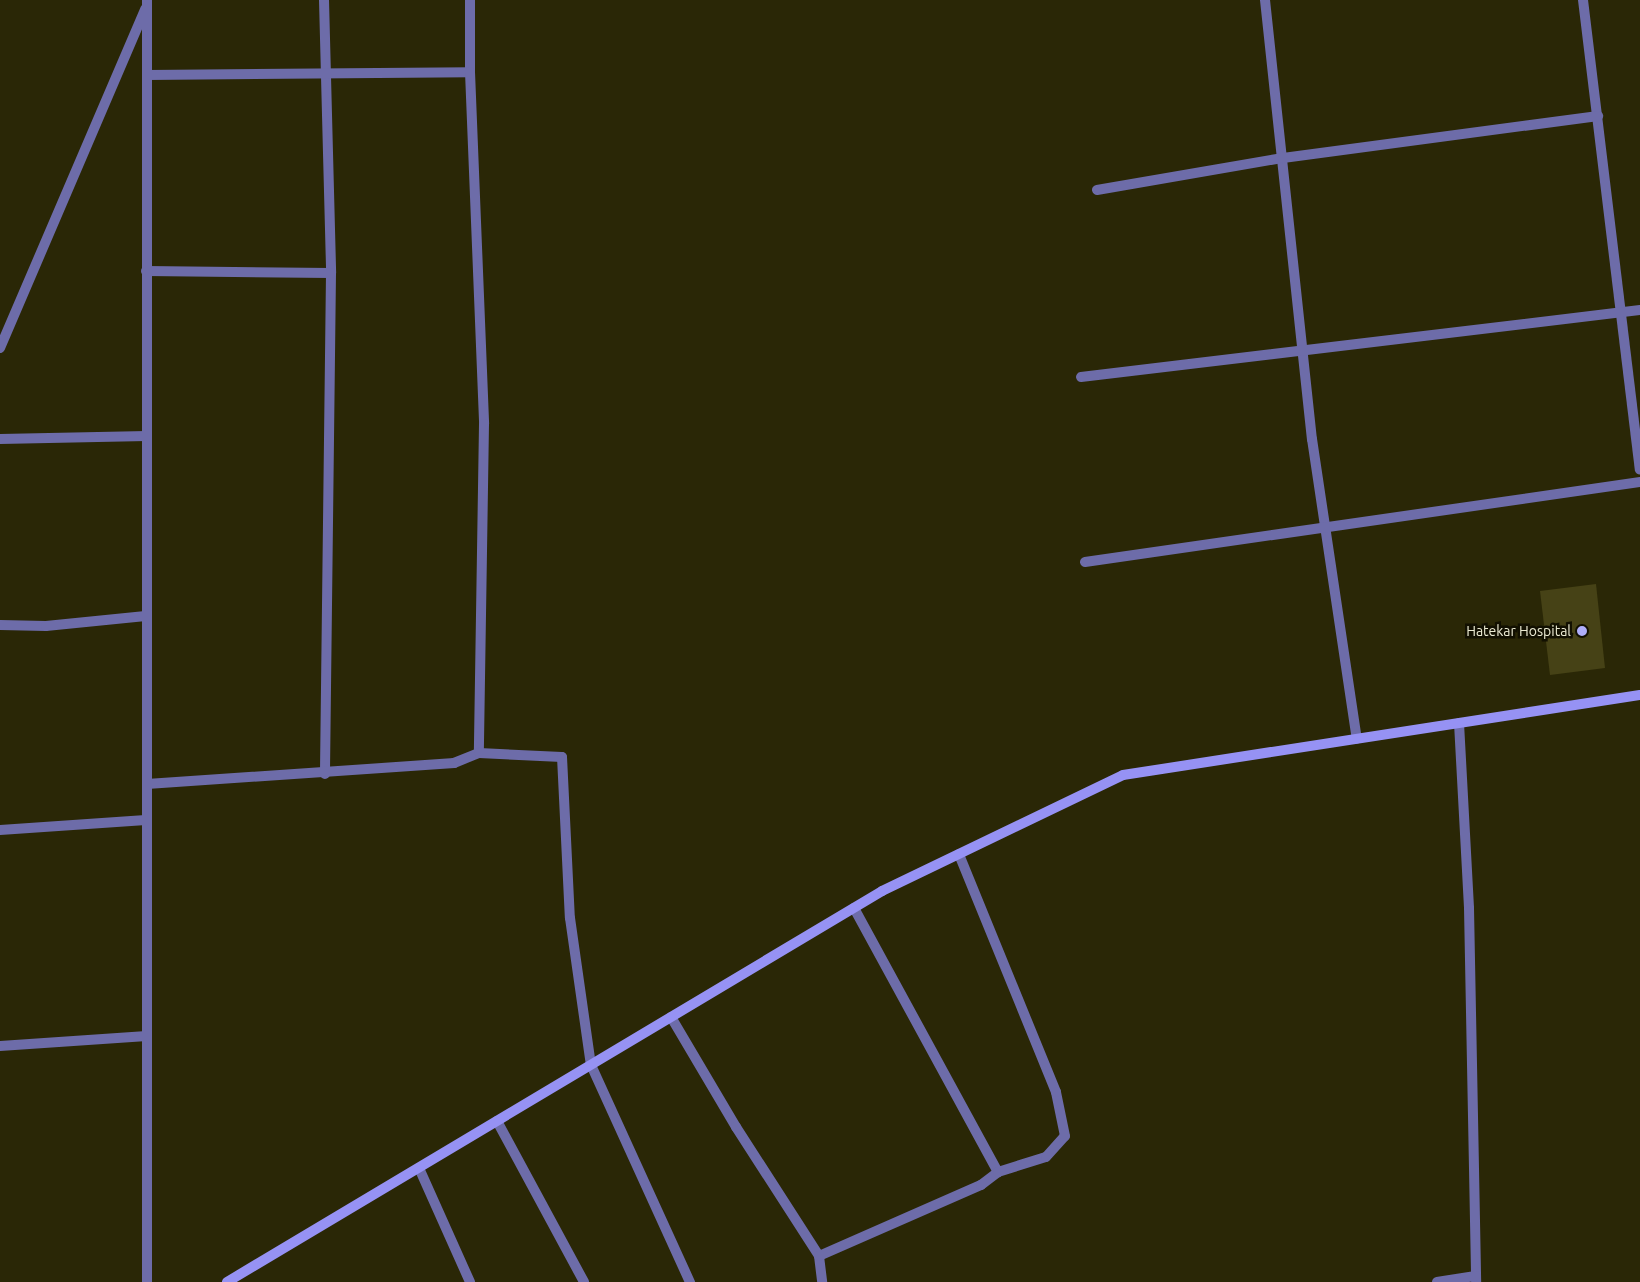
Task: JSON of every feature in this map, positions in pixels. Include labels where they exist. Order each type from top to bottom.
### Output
[{"type":"main road","points":[[234,1280],[496,1121],[854,908],[959,854],[1123,775],[1640,695]]},
{"type":"street","points":[[324,0],[324,71],[331,273],[325,774]]},
{"type":"street","points":[[470,0],[470,72],[484,424],[479,753]]},
{"type":"street","points":[[1276,0],[1265,1],[1303,350],[1325,527],[1357,739]]},
{"type":"street","points":[[1583,0],[1640,470]]},
{"type":"street","points":[[147,3],[147,1282]]},
{"type":"street","points":[[0,348],[147,3]]},
{"type":"street","points":[[146,76],[324,71],[470,72]]},
{"type":"street","points":[[1097,190],[1283,158],[1598,116]]},
{"type":"street","points":[[146,271],[331,273]]},
{"type":"street","points":[[1082,377],[1640,310]]},
{"type":"street","points":[[0,439],[146,436]]},
{"type":"street","points":[[1084,562],[1640,482]]},
{"type":"street","points":[[0,625],[46,626],[146,616]]},
{"type":"street","points":[[1437,1282],[1476,1279],[1469,908],[1458,723]]},
{"type":"street","points":[[147,784],[325,774],[454,764],[479,753],[562,757],[570,918],[591,1065],[690,1282]]},
{"type":"street","points":[[0,830],[146,820]]},
{"type":"street","points":[[819,1256],[981,1185],[998,1172],[1046,1157],[1065,1136],[1056,1092],[959,854]]},
{"type":"street","points":[[854,908],[998,1172]]},
{"type":"street","points":[[671,1017],[736,1127],[819,1256],[822,1282]]},
{"type":"street","points":[[0,1046],[147,1036]]},
{"type":"street","points":[[496,1121],[584,1282]]},
{"type":"street","points":[[419,1168],[470,1282]]},
{"type":"building","points":[[1596,584],[1605,668],[1550,675],[1540,591]]},
{"type":"place","name":"Hatekar Hospital","points":[[1582,631]]}]
